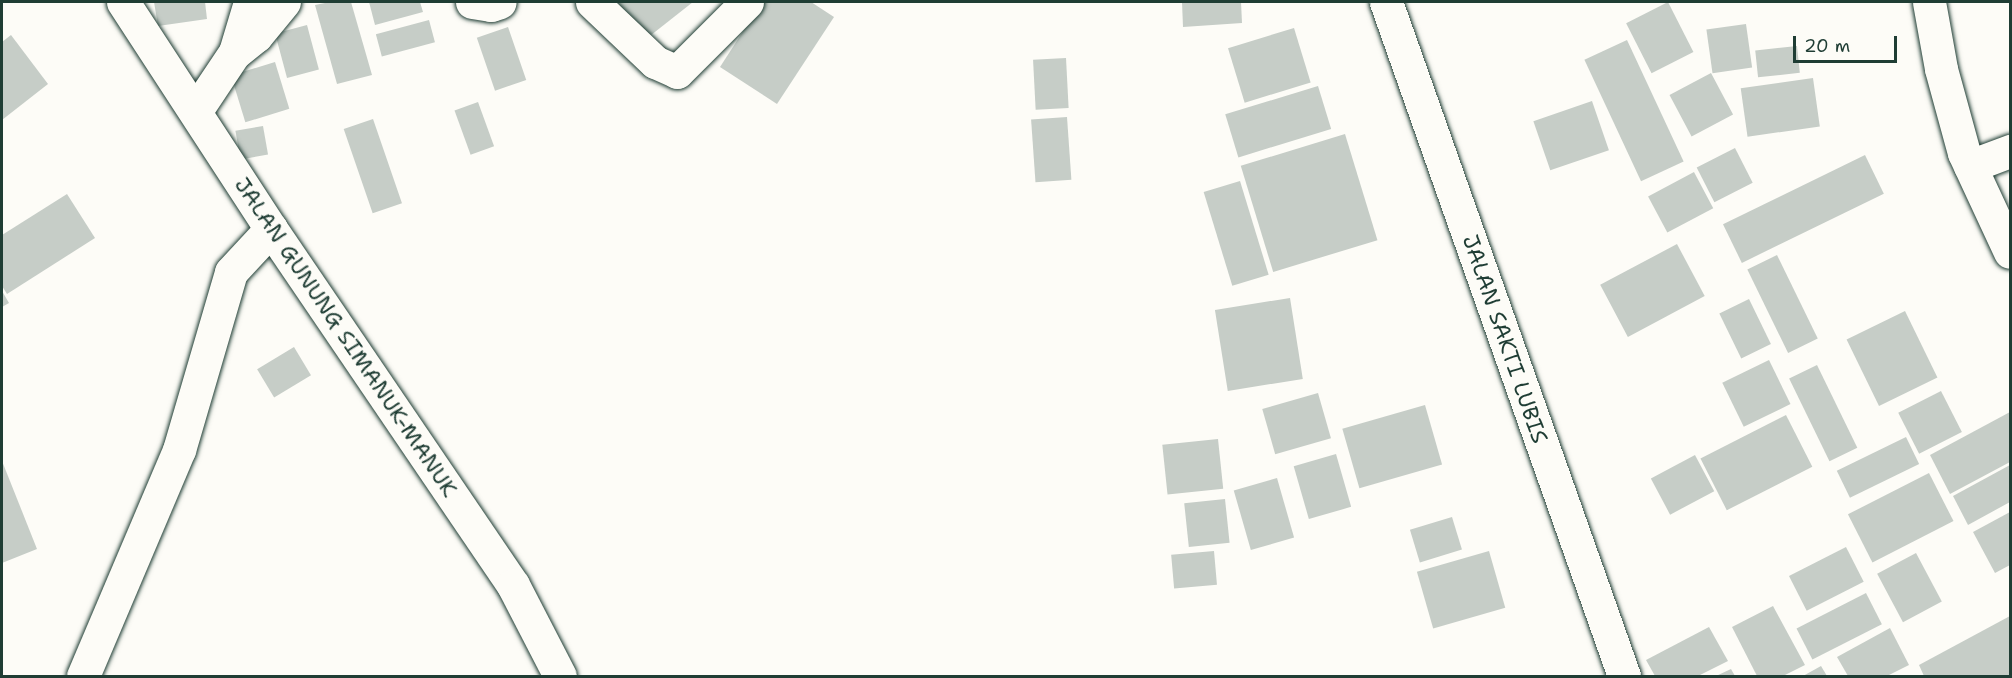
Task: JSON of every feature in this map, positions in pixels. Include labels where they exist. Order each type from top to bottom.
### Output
[{"type":"street","name":"JALAN GUNUNG SIMANUK-MANUK","points":[[123,2],[197,109],[271,229],[513,585],[560,676]]},
{"type":"street","points":[[197,109],[235,52],[250,2]]},
{"type":"street","points":[[235,52],[256,36],[284,2]]},
{"type":"street","points":[[472,2],[491,5],[500,2]]},
{"type":"street","points":[[592,2],[655,62],[677,72],[747,2]]},
{"type":"street","name":"JALAN SAKTI LUBIS","points":[[1386,2],[1624,676]]},
{"type":"street","points":[[1929,2],[1941,69],[1970,166],[2010,252]]},
{"type":"street","points":[[1970,166],[2010,151]]},
{"type":"street","points":[[83,676],[179,450],[231,272],[271,229]]},
{"type":"building","points":[[154,2],[205,2],[207,19],[158,26]]},
{"type":"building","points":[[351,2],[372,75],[337,84],[315,5]]},
{"type":"building","points":[[369,2],[420,2],[423,12],[375,25]]},
{"type":"building","points":[[617,2],[693,2],[646,39]]},
{"type":"building","points":[[762,2],[811,2],[834,17],[777,104],[720,67]]},
{"type":"building","points":[[1182,2],[1241,2],[1242,23],[1183,27]]},
{"type":"building","points":[[1668,2],[1693,52],[1652,73],[1626,23]]},
{"type":"building","points":[[429,20],[435,42],[382,56],[376,34]]},
{"type":"building","points":[[1746,24],[1752,68],[1713,73],[1706,30]]},
{"type":"building","points":[[307,25],[319,69],[287,78],[275,34]]},
{"type":"building","points":[[508,27],[526,80],[495,91],[477,38]]},
{"type":"building","points":[[1294,28],[1311,83],[1245,103],[1228,48]]},
{"type":"building","points":[[11,35],[48,84],[2,120],[2,42]]},
{"type":"building","points":[[1627,40],[1684,161],[1641,181],[1584,60]]},
{"type":"building","points":[[1797,46],[1800,73],[1758,77],[1755,50]]},
{"type":"building","points":[[1066,58],[1069,108],[1036,110],[1033,60]]},
{"type":"building","points":[[275,62],[289,109],[245,122],[231,75]]},
{"type":"building","points":[[1711,73],[1733,114],[1692,137],[1670,95]]},
{"type":"building","points":[[1813,78],[1820,127],[1748,137],[1741,88]]},
{"type":"building","points":[[1318,86],[1331,129],[1238,157],[1225,114]]},
{"type":"building","points":[[1592,101],[1609,150],[1550,170],[1533,121]]},
{"type":"building","points":[[478,102],[494,146],[471,155],[455,111]]},
{"type":"building","points":[[1067,117],[1071,180],[1035,182],[1031,120]]},
{"type":"building","points":[[373,119],[402,203],[373,213],[344,129]]},
{"type":"building","points":[[263,126],[268,155],[240,159],[235,131]]},
{"type":"building","points":[[1345,134],[1377,240],[1273,272],[1241,166]]},
{"type":"building","points":[[1735,148],[1753,183],[1714,202],[1697,168]]},
{"type":"building","points":[[1865,155],[1884,194],[1742,263],[1723,224]]},
{"type":"building","points":[[1694,172],[1713,208],[1667,233],[1648,196]]},
{"type":"building","points":[[1240,181],[1269,275],[1232,286],[1204,192]]},
{"type":"building","points":[[67,194],[95,238],[7,294],[2,286],[2,235]]},
{"type":"building","points":[[1677,244],[1705,296],[1628,337],[1600,285]]},
{"type":"building","points":[[1777,255],[1818,339],[1788,353],[1747,269]]},
{"type":"building","points":[[2,291],[9,303],[2,307]]},
{"type":"building","points":[[1290,298],[1303,379],[1228,391],[1215,310]]},
{"type":"building","points":[[1749,299],[1771,344],[1741,358],[1719,313]]},
{"type":"building","points":[[1905,311],[1937,378],[1879,406],[1847,339]]},
{"type":"building","points":[[294,347],[311,375],[274,397],[257,369]]},
{"type":"building","points":[[1769,360],[1790,404],[1744,427],[1722,383]]},
{"type":"building","points":[[1817,365],[1857,448],[1829,461],[1789,379]]},
{"type":"building","points":[[1941,391],[1962,432],[1919,454],[1898,413]]},
{"type":"building","points":[[1318,393],[1331,438],[1275,454],[1262,409]]},
{"type":"building","points":[[1425,405],[1442,465],[1359,488],[1342,429]]},
{"type":"building","points":[[2010,412],[2010,462],[1950,494],[1930,455]]},
{"type":"building","points":[[1786,415],[1812,467],[1727,510],[1700,459]]},
{"type":"building","points":[[1906,437],[1919,464],[1850,498],[1837,471]]},
{"type":"building","points":[[1218,439],[1223,489],[1168,495],[1162,445]]},
{"type":"building","points":[[1336,454],[1351,507],[1309,519],[1294,466]]},
{"type":"building","points":[[1695,455],[1714,491],[1670,515],[1651,478]]},
{"type":"building","points":[[2,461],[37,549],[2,563]]},
{"type":"building","points":[[2010,465],[2010,502],[1968,525],[1953,496]]},
{"type":"building","points":[[1929,473],[1954,521],[1872,562],[1848,514]]},
{"type":"building","points":[[1277,478],[1294,538],[1251,550],[1234,490]]},
{"type":"building","points":[[1225,499],[1230,543],[1189,547],[1184,503]]},
{"type":"building","points":[[2010,512],[2010,565],[1995,573],[1973,532]]},
{"type":"building","points":[[1452,517],[1462,550],[1420,562],[1410,530]]},
{"type":"building","points":[[1846,547],[1864,582],[1807,611],[1789,576]]},
{"type":"building","points":[[1214,551],[1217,585],[1174,589],[1171,555]]},
{"type":"building","points":[[1489,551],[1505,608],[1433,628],[1417,572]]},
{"type":"building","points":[[1916,553],[1942,602],[1903,622],[1877,574]]},
{"type":"building","points":[[1866,593],[1882,624],[1812,660],[1797,628]]},
{"type":"building","points":[[1773,606],[1805,665],[1783,676],[1757,676],[1732,627]]},
{"type":"building","points":[[2010,616],[2010,676],[1924,676],[1919,665]]},
{"type":"building","points":[[1709,627],[1728,661],[1698,676],[1655,676],[1646,660]]},
{"type":"building","points":[[1890,628],[1909,665],[1887,676],[1848,676],[1837,657]]},
{"type":"building","points":[[1821,666],[1827,676],[1803,676]]},
{"type":"building","points":[[1731,669],[1735,676],[1716,676]]}]
